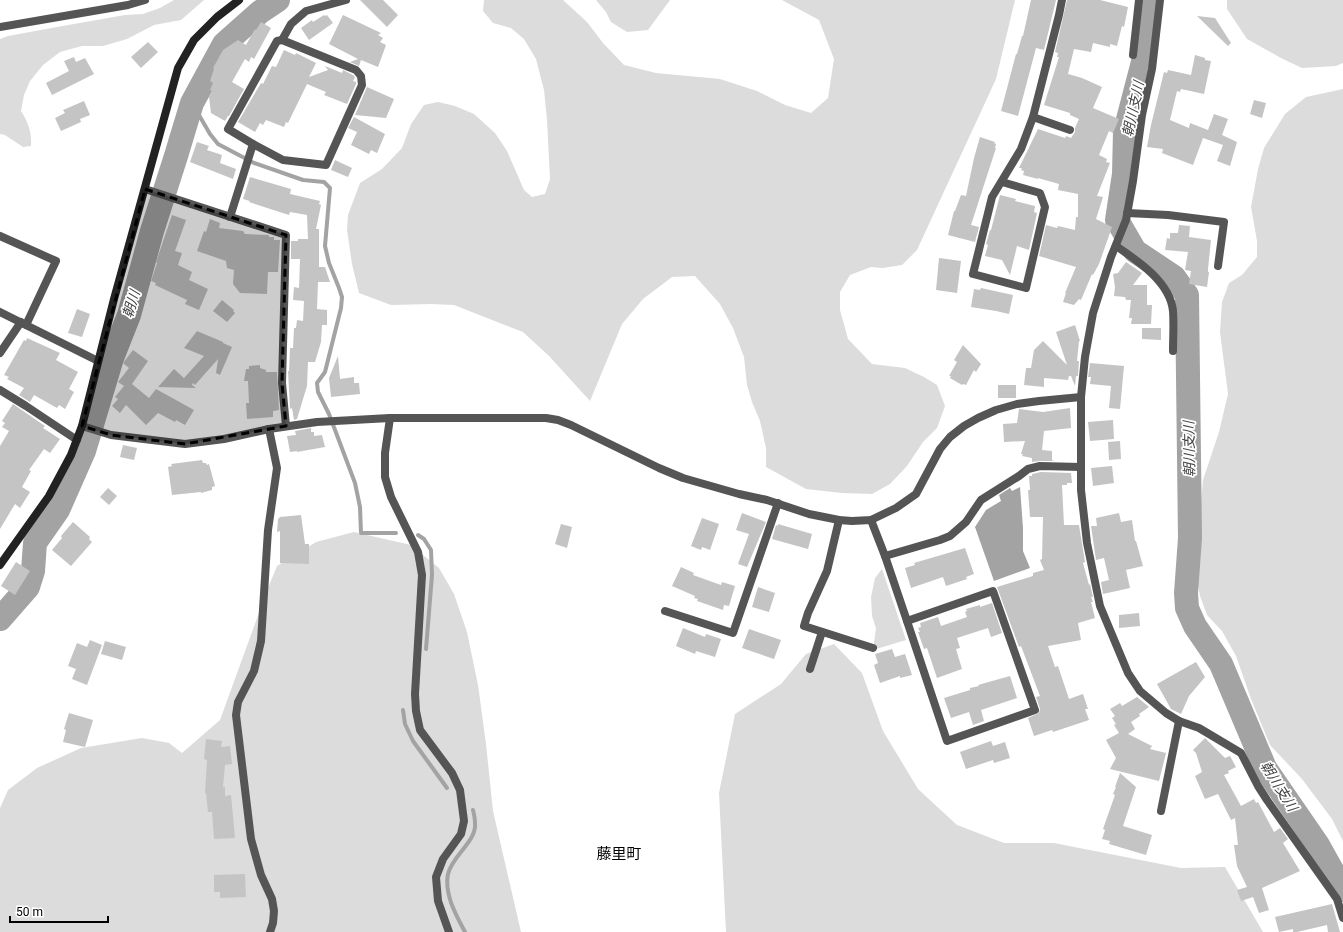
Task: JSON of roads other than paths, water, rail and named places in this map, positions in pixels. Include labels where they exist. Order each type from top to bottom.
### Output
[{"type":"street","points":[[0,28],[128,5],[145,0]]},
{"type":"street","points":[[1,561],[49,496],[85,427],[98,361],[178,68],[194,40],[217,17],[239,0]]},
{"type":"street","points":[[282,40],[356,70],[361,76],[362,85],[326,166],[283,160],[252,148],[228,129],[277,42],[282,40],[291,24],[306,11],[346,0]]},
{"type":"street","points":[[1002,182],[1040,193],[1045,207],[1026,288],[973,274],[992,197],[1020,149],[1033,117],[1062,0]]},
{"type":"street","points":[[1134,55],[1139,0]]},
{"type":"street","points":[[1160,0],[1152,69],[1142,115],[1127,217],[1102,283],[1093,313],[1085,357],[1082,397],[1081,490],[1087,543],[1100,606],[1128,673],[1140,691],[1157,706],[1179,721],[1199,728],[1241,753],[1267,800],[1337,899],[1343,918]]},
{"type":"street","points":[[1033,117],[1070,130]]},
{"type":"street","points":[[230,217],[252,148]]},
{"type":"street","points":[[145,189],[286,235],[282,384],[286,426]]},
{"type":"street","points":[[1127,217],[1168,215],[1224,222],[1218,266]]},
{"type":"street","points":[[0,236],[56,261],[24,324],[0,353]]},
{"type":"street","points":[[1116,246],[1159,280],[1165,288],[1173,310],[1173,351]]},
{"type":"street","points":[[0,312],[98,361]]},
{"type":"street","points":[[0,390],[77,440]]},
{"type":"street","points":[[85,427],[104,433],[126,437],[185,444],[224,439],[269,429],[325,421],[390,418],[531,418],[558,420],[683,478],[739,494],[778,503],[809,514],[852,521],[870,520],[896,508],[916,494],[940,449],[950,437],[964,426],[978,418],[996,410],[1017,404],[1082,397]]},
{"type":"street","points":[[390,418],[385,453],[385,477],[391,497],[418,552],[422,575],[415,694],[416,711],[420,730],[452,773],[460,790],[464,821],[461,834],[443,859],[436,876],[438,901],[449,932]]},
{"type":"street","points":[[269,429],[277,468],[268,530],[261,641],[254,671],[238,702],[236,715],[252,839],[261,875],[272,899],[274,911],[273,923],[270,932]]},
{"type":"street","points":[[885,556],[950,536],[966,522],[981,500],[1028,470],[1040,466],[1081,467]]},
{"type":"street","points":[[665,611],[733,633],[778,503]]},
{"type":"street","points":[[839,520],[827,571],[808,613],[804,626],[873,648]]},
{"type":"street","points":[[870,520],[885,556],[947,741],[1035,710],[993,591],[907,621]]},
{"type":"street","points":[[810,670],[822,632]]},
{"type":"street","points":[[1161,811],[1179,721]]},
{"type":"waterway","name":"朝川","points":[[0,619],[28,587],[33,571],[35,543],[58,510],[84,451],[112,358],[129,315],[152,231],[192,103],[224,44],[260,12],[278,0]]},
{"type":"waterway","name":"朝川支川","points":[[1149,0],[1144,58],[1125,131],[1124,174],[1117,220],[1135,251],[1174,277],[1187,295],[1190,538],[1186,593],[1187,608],[1195,626],[1221,664],[1265,768],[1318,845],[1343,890]]},
{"type":"waterway","points":[[192,103],[210,134],[218,144],[254,163],[303,180],[324,182],[330,188],[325,246],[329,263],[342,297],[341,308],[325,372],[317,383],[318,392],[329,414],[355,483],[360,507],[361,533],[396,533]]},
{"type":"waterway","points":[[418,535],[424,539],[431,550],[432,575],[426,649]]},
{"type":"waterway","points":[[403,710],[405,724],[413,741],[447,788]]},
{"type":"waterway","points":[[465,932],[449,897],[447,882],[450,867],[475,830],[473,810]]},
{"type":"district","name":"藤里町","points":[[619,854]]}]
